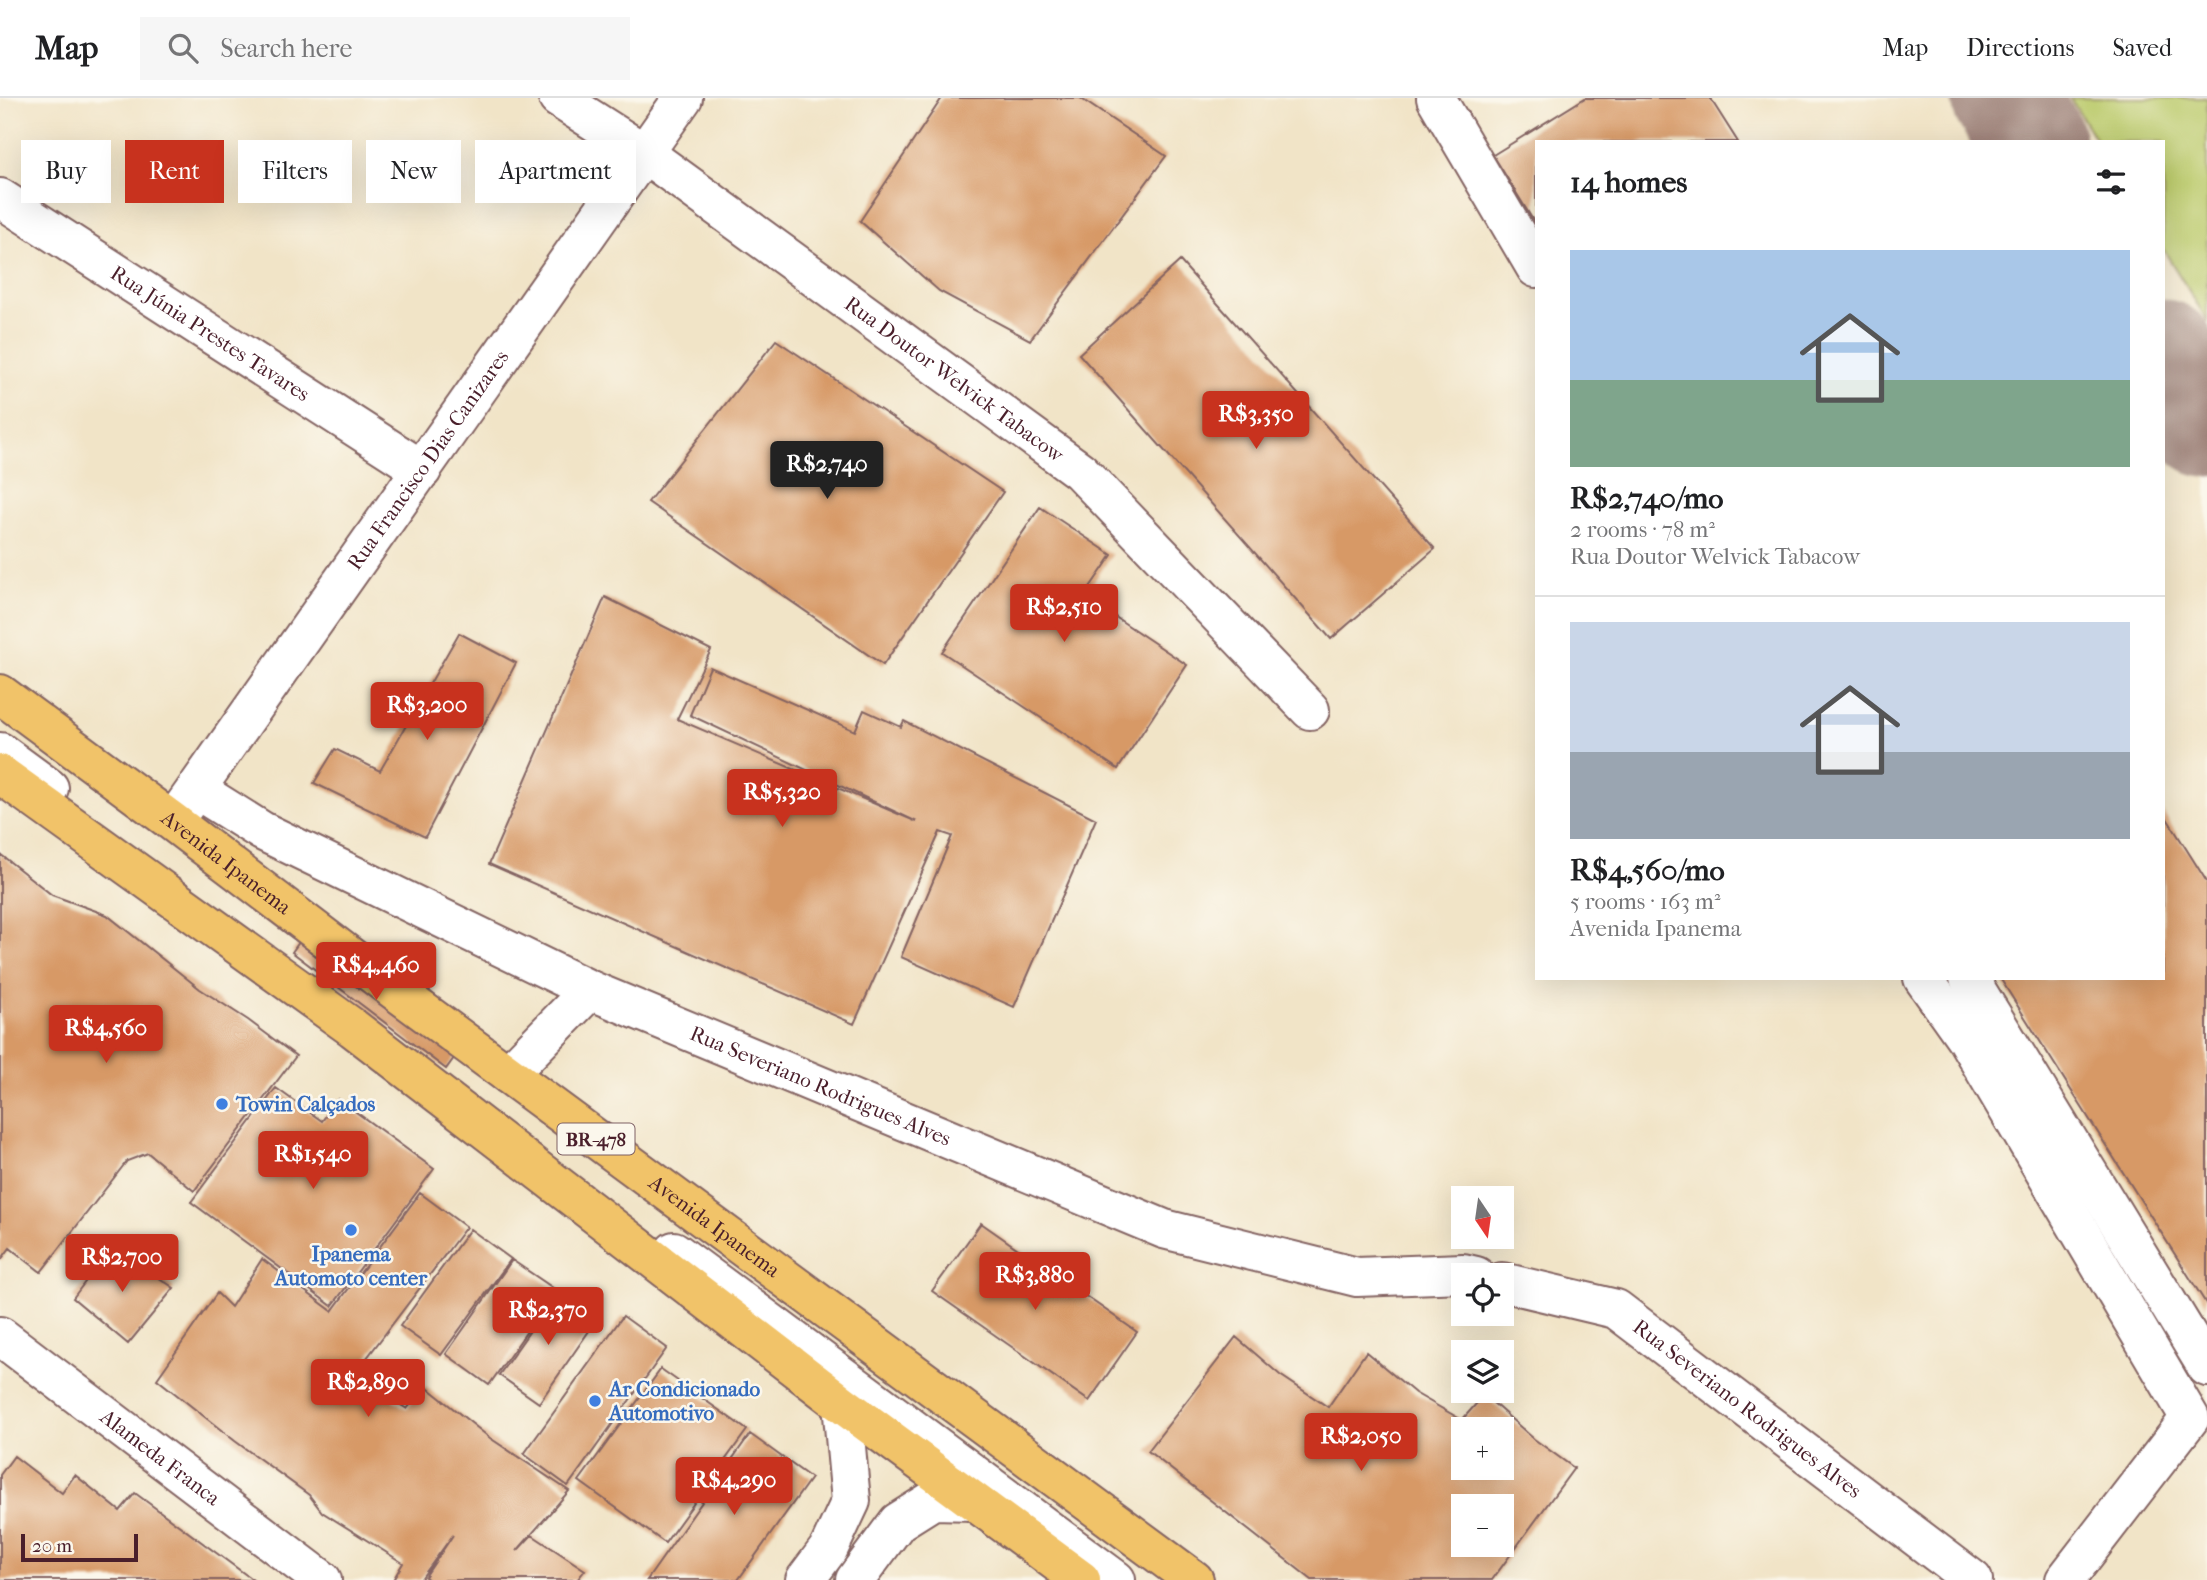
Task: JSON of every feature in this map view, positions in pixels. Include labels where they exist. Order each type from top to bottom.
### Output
[{"type":"main road","name":"Avenida Ipanema","points":[[0,695],[1194,1580]]},
{"type":"main road","name":"BR-478","points":[[0,775],[353,1028],[842,1404],[1081,1580]]},
{"type":"street","name":"Rua Doutor Welvick Tabacow","points":[[558,98],[644,153],[1080,471],[1310,710]]},
{"type":"street","name":"Rua Francisco Dias Canizares","points":[[173,822],[682,98]]},
{"type":"street","points":[[1436,98],[1535,266]]},
{"type":"street","name":"Rua Júnia Prestes Tavares","points":[[0,198],[422,470]]},
{"type":"street","points":[[0,715],[280,914],[1175,1580]]},
{"type":"street","points":[[0,752],[1116,1580]]},
{"type":"street","name":"Rua Severiano Rodrigues Alves","points":[[197,790],[261,831],[590,990],[1164,1229],[1357,1277],[1451,1273]]},
{"type":"street","points":[[1924,980],[1967,1040],[2190,1418],[2065,1580]]},
{"type":"street","points":[[1970,980],[2207,1367]]},
{"type":"street","points":[[508,1074],[590,990]]},
{"type":"street","name":"Rua Severiano Rodrigues Alves","points":[[1514,1285],[1616,1308],[1973,1580]]},
{"type":"street","name":"Alameda Franca","points":[[0,1336],[322,1580]]},
{"type":"street","points":[[805,1580],[829,1548],[851,1500],[842,1404]]},
{"type":"street","points":[[855,1580],[898,1522],[933,1500],[975,1501]]},
{"type":"green space","points":[[2070,98],[2207,98],[2207,320],[2165,252],[2165,140],[2096,140]]},
{"type":"building","points":[[942,98],[1080,98],[1166,156],[1030,340],[939,291],[860,221]]},
{"type":"building","points":[[1585,98],[1710,98],[1737,140],[1535,140],[1535,223],[1493,155]]},
{"type":"building","points":[[1180,261],[1435,549],[1331,639],[1079,354]]},
{"type":"building","points":[[776,340],[1003,492],[883,665],[648,502]]},
{"type":"building","points":[[1040,507],[1112,555],[1084,596],[1187,665],[1118,769],[942,652]]},
{"type":"building","points":[[605,597],[711,650],[677,719],[917,822],[690,715],[710,667],[855,731],[864,710],[901,727],[904,721],[1096,819],[1014,1007],[901,957],[952,836],[940,832],[854,1024],[489,864]]},
{"type":"building","points":[[459,633],[516,663],[425,837],[314,783],[335,749],[380,771]]},
{"type":"building","points":[[2165,815],[2207,882],[2207,1305],[2001,980],[2165,980]]},
{"type":"building","points":[[0,854],[52,895],[107,915],[200,989],[296,1056],[194,1191],[148,1153],[127,1161],[41,1272],[10,1248],[0,1261]]},
{"type":"building","points":[[305,934],[459,1051],[446,1069],[292,952]]},
{"type":"building","points":[[276,1088],[322,1121],[338,1099],[434,1169],[332,1306],[191,1202]]},
{"type":"building","points":[[420,1193],[466,1227],[354,1375],[407,1409],[425,1386],[490,1438],[569,1491],[517,1551],[532,1535],[585,1570],[577,1580],[429,1580],[425,1577],[453,1535],[420,1580],[393,1580],[403,1563],[322,1512],[309,1495],[157,1379],[217,1293],[231,1307],[262,1259],[332,1311]]},
{"type":"building","points":[[981,1223],[1137,1332],[1089,1401],[932,1291]]},
{"type":"building","points":[[470,1229],[511,1259],[441,1355],[400,1326]]},
{"type":"building","points":[[112,1246],[174,1288],[128,1344],[73,1298]]},
{"type":"building","points":[[512,1260],[556,1290],[489,1385],[446,1354]]},
{"type":"building","points":[[558,1291],[598,1318],[539,1403],[499,1375]]},
{"type":"building","name":"Ar Condicionado Automotivo","points":[[623,1316],[667,1348],[568,1486],[524,1454]]},
{"type":"building","points":[[1236,1337],[1280,1375],[1328,1407],[1366,1352],[1415,1393],[1457,1417],[1451,1417],[1451,1480],[1514,1480],[1514,1421],[1574,1468],[1514,1550],[1514,1494],[1451,1494],[1451,1557],[1509,1557],[1492,1580],[1312,1580],[1148,1451]]},
{"type":"building","points":[[661,1369],[747,1430],[665,1543],[579,1481]]},
{"type":"building","points":[[1477,1403],[1493,1403],[1509,1417],[1465,1417]]},
{"type":"building","points":[[750,1434],[811,1478],[738,1580],[647,1580]]},
{"type":"building","points":[[14,1456],[62,1493],[75,1475],[120,1511],[135,1493],[253,1580],[0,1580],[0,1475]]},
{"type":"taxiway","points":[[2005,98],[2031,140]]},
{"type":"taxiway","points":[[2165,356],[2207,423]]},
{"type":"place","name":"Towin Calçados","points":[[222,1104]]},
{"type":"place","name":"Ipanema Automoto center","points":[[351,1230]]},
{"type":"place","name":"Ar Condicionado Automotivo","points":[[595,1401]]}]
